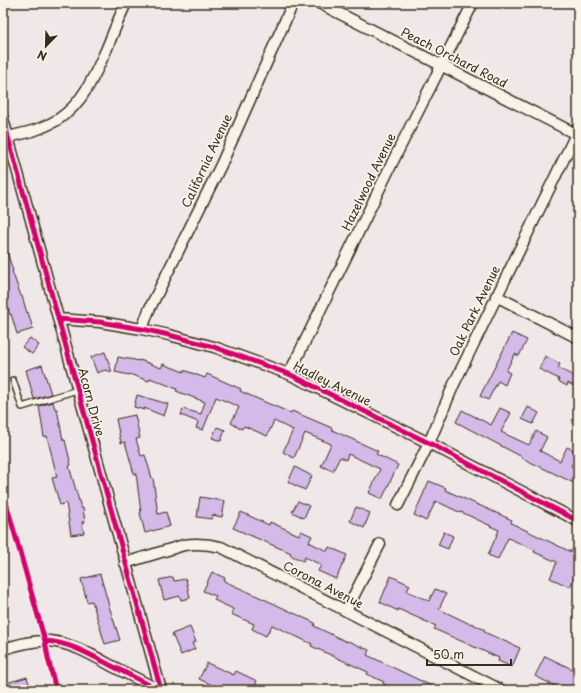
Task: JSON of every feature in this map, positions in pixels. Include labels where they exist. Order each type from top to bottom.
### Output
[{"type":"street","points":[[8,137],[30,132],[45,126],[60,118],[73,108],[85,93],[96,72],[126,3]]},
{"type":"street","name":"California Avenue","points":[[142,329],[149,310],[220,165],[293,3]]},
{"type":"street","name":"Peach Orchard Road","points":[[319,3],[577,133]]},
{"type":"street","name":"Hazelwood Avenue","points":[[290,374],[397,154],[473,3]]},
{"type":"street","name":"Acorn Drive","points":[[3,118],[160,690]]},
{"type":"street","name":"Oak Park Avenue","points":[[398,505],[429,443],[454,384],[496,296],[577,133]]},
{"type":"street","points":[[496,296],[578,338]]},
{"type":"street","name":"Hadley Avenue","points":[[58,319],[100,322],[169,335],[214,347],[290,374],[429,443],[578,521]]},
{"type":"street","name":"Corona Avenue","points":[[125,563],[193,543],[208,544],[221,548],[501,690]]},
{"type":"street","points":[[346,611],[380,544]]},
{"type":"street","points":[[3,649],[24,644],[50,641],[84,651],[160,690]]},
{"type":"lane","points":[[13,380],[22,407],[77,390]]},
{"type":"building","points":[[5,245],[12,271],[33,329],[17,334],[5,295],[3,296],[3,246]]},
{"type":"building","points":[[512,333],[527,340],[519,356],[515,354],[506,371],[510,373],[505,385],[498,381],[488,400],[480,396]]},
{"type":"building","points":[[30,338],[39,345],[32,354],[22,347]]},
{"type":"building","points":[[105,352],[112,372],[105,370],[97,373],[91,357]]},
{"type":"building","points":[[545,356],[560,364],[558,368],[578,378],[578,388],[568,383],[567,386],[558,381],[559,379],[539,369]]},
{"type":"building","points":[[118,357],[140,360],[161,368],[163,364],[205,378],[207,374],[241,389],[240,391],[267,403],[291,413],[292,411],[332,428],[332,430],[378,451],[376,454],[398,465],[382,499],[369,493],[380,469],[348,454],[346,460],[340,457],[333,471],[321,466],[331,444],[305,433],[294,458],[283,452],[293,430],[274,421],[267,436],[244,426],[242,429],[231,423],[239,407],[216,397],[203,430],[196,428],[198,422],[181,415],[183,409],[201,414],[205,402],[176,391],[177,389],[150,378],[149,381],[129,374],[115,372]]},
{"type":"building","points":[[42,365],[51,394],[34,399],[26,370]]},
{"type":"building","points":[[137,395],[168,404],[164,416],[144,408],[144,410],[134,407]]},
{"type":"building","points":[[53,402],[55,409],[57,409],[63,440],[65,440],[71,465],[69,466],[81,508],[83,508],[85,522],[82,522],[84,533],[71,535],[66,503],[60,505],[52,478],[57,477],[47,436],[44,437],[39,406]]},
{"type":"building","points":[[528,407],[539,413],[533,424],[522,419]]},
{"type":"building","points":[[500,408],[511,413],[501,432],[529,445],[536,431],[547,437],[540,451],[560,461],[567,447],[578,452],[571,466],[578,470],[578,485],[522,458],[456,422],[462,410],[491,425]]},
{"type":"building","points":[[135,415],[140,438],[136,439],[141,456],[145,455],[153,478],[158,514],[166,512],[170,526],[145,533],[140,513],[136,473],[134,474],[125,442],[121,443],[116,419]]},
{"type":"building","points":[[217,427],[225,430],[221,441],[212,438]]},
{"type":"building","points":[[295,467],[312,476],[305,490],[288,482]]},
{"type":"building","points":[[429,481],[446,488],[445,490],[512,520],[511,523],[571,552],[578,537],[578,569],[570,587],[550,578],[557,562],[508,538],[498,559],[488,555],[499,530],[461,512],[436,501],[426,521],[414,515]]},
{"type":"building","points":[[200,497],[225,501],[222,517],[212,515],[212,519],[197,517]]},
{"type":"building","points":[[298,501],[309,506],[304,518],[292,512]]},
{"type":"building","points":[[356,507],[370,513],[364,528],[350,521]]},
{"type":"building","points":[[241,512],[269,525],[270,522],[299,535],[301,531],[312,536],[309,542],[327,551],[329,547],[347,555],[336,579],[318,571],[321,565],[305,557],[303,561],[290,555],[291,553],[233,528]]},
{"type":"building","points":[[444,532],[453,536],[448,549],[438,545]]},
{"type":"building","points":[[212,572],[225,578],[224,581],[315,623],[314,626],[347,642],[348,641],[369,650],[367,655],[440,690],[397,690],[383,684],[384,682],[367,674],[368,672],[311,646],[312,644],[272,625],[266,636],[252,629],[254,624],[231,614],[233,609],[214,600],[216,596],[203,591]]},
{"type":"building","points":[[100,574],[120,640],[105,644],[92,601],[87,602],[81,579]]},
{"type":"building","points":[[391,576],[410,585],[407,591],[429,601],[435,589],[446,594],[439,609],[470,624],[471,623],[485,630],[484,632],[520,648],[512,667],[498,661],[499,658],[434,629],[436,626],[380,602]]},
{"type":"building","points":[[173,577],[174,581],[186,579],[190,598],[181,600],[180,596],[164,600],[159,580]]},
{"type":"building","points":[[190,627],[196,642],[192,643],[195,649],[181,655],[172,634]]},
{"type":"building","points":[[545,656],[578,672],[578,690],[563,690],[535,676]]},
{"type":"building","points":[[207,663],[234,675],[236,671],[257,681],[253,690],[223,690],[199,679]]},
{"type":"building","points":[[27,677],[31,690],[3,690],[3,684]]},
{"type":"cycle path","points":[[3,119],[161,690]]},
{"type":"cycle path","points":[[58,319],[100,322],[169,335],[214,347],[289,374],[429,443],[578,521]]},
{"type":"cycle path","points":[[3,492],[45,641],[56,690]]},
{"type":"cycle path","points":[[45,641],[71,646],[159,690]]}]
